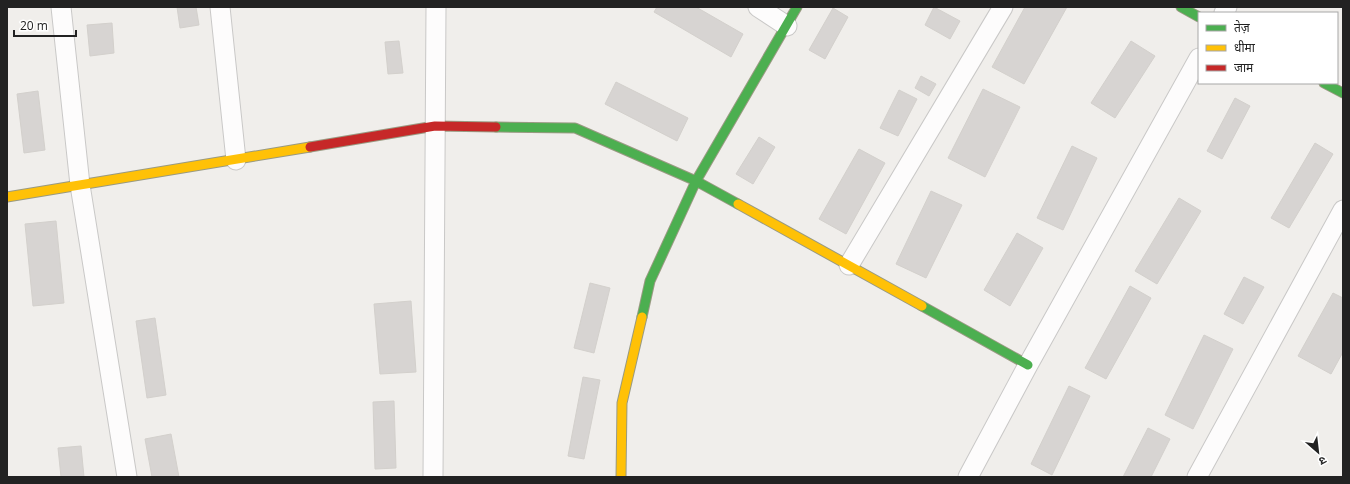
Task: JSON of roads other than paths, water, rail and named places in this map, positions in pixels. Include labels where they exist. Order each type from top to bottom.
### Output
[{"type":"street","points":[[61,7],[80,186],[127,477]]},
{"type":"street","points":[[220,7],[236,160]]},
{"type":"street","points":[[433,477],[436,7]]},
{"type":"street","points":[[758,7],[787,26]]},
{"type":"street","points":[[621,477],[622,404],[650,281],[696,180],[797,7]]},
{"type":"street","points":[[850,265],[1003,7]]},
{"type":"street","points":[[1181,7],[1198,16]]},
{"type":"street","points":[[968,477],[1028,365],[1198,60]]},
{"type":"street","points":[[1326,84],[1343,93]]},
{"type":"street","points":[[7,197],[435,126],[575,128],[696,180],[1028,365]]},
{"type":"street","points":[[1197,477],[1343,210]]}]
